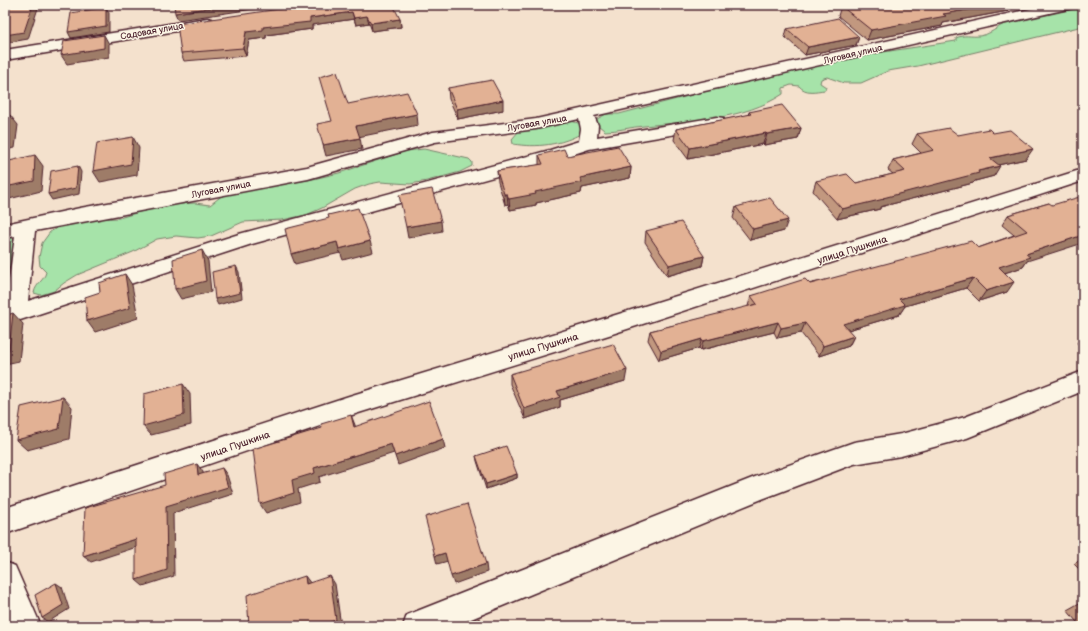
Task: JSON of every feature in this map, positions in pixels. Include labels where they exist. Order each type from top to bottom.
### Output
[{"type":"street","name":"Луговая улица","points":[[5,231],[308,173],[433,137],[536,124],[584,114],[1065,5]]},
{"type":"street","name":"Садовая улица","points":[[5,56],[217,20]]},
{"type":"street","points":[[584,114],[589,121],[590,130],[586,144]]},
{"type":"street","points":[[26,226],[10,315],[246,239],[556,154],[586,144],[732,119]]},
{"type":"street","name":"улица Пушкина","points":[[5,521],[55,506],[348,406],[609,326],[1083,175]]},
{"type":"street","points":[[418,626],[769,484],[854,453],[902,445],[967,427],[1083,381]]},
{"type":"street","points":[[5,576],[26,626]]},
{"type":"green space","points":[[1083,7],[1083,26],[918,66],[888,71],[861,83],[844,83],[827,77],[821,79],[820,83],[826,87],[825,90],[808,91],[799,86],[791,85],[783,88],[783,94],[768,103],[734,114],[698,121],[610,131],[605,131],[598,125],[597,119],[606,114],[619,114],[723,87],[870,54],[956,41],[956,38],[962,36],[985,35],[1002,25]]},
{"type":"green space","points":[[571,121],[582,124],[582,133],[557,143],[531,146],[513,144],[512,139],[519,131]]},
{"type":"green space","points":[[424,149],[469,159],[472,162],[472,166],[460,172],[410,184],[380,182],[369,184],[355,189],[322,208],[306,215],[282,220],[243,222],[211,236],[198,238],[176,236],[157,239],[133,252],[77,275],[54,291],[41,295],[34,293],[36,287],[44,278],[46,272],[40,266],[39,257],[42,243],[50,232],[60,226],[87,219],[119,218],[156,207],[195,203],[210,205],[224,194],[313,179],[339,173],[406,151]]},
{"type":"green space","points":[[9,236],[17,242],[13,261],[5,274],[5,237]]},
{"type":"building","points":[[5,5],[33,5],[24,32],[5,35]]},
{"type":"building","points":[[174,5],[229,5],[175,13]]},
{"type":"building","points":[[307,5],[393,5],[400,19],[371,23],[367,16],[354,18],[352,12],[310,18],[310,22],[263,27],[263,30],[246,32],[243,48],[181,53],[177,24]]},
{"type":"building","points":[[996,5],[943,14],[946,16],[871,30],[841,6]]},
{"type":"building","points":[[106,7],[106,26],[68,32],[71,13]]},
{"type":"building","points":[[838,18],[859,37],[808,47],[787,29]]},
{"type":"building","points":[[104,35],[104,48],[61,55],[64,41]]},
{"type":"building","points":[[337,72],[348,104],[407,92],[417,114],[356,126],[360,138],[323,145],[317,124],[332,121],[319,77]]},
{"type":"building","points":[[492,80],[503,100],[457,109],[448,88]]},
{"type":"building","points":[[782,105],[801,128],[766,133],[690,148],[676,129],[751,114],[749,112]]},
{"type":"building","points":[[10,115],[8,137],[5,137],[5,116]]},
{"type":"building","points":[[949,128],[958,135],[989,129],[993,133],[1010,130],[1033,149],[990,158],[1000,166],[978,171],[979,173],[842,209],[816,181],[847,174],[856,183],[905,171],[893,160],[934,150],[917,134]]},
{"type":"building","points":[[133,137],[131,164],[93,171],[97,143]]},
{"type":"building","points":[[618,146],[631,167],[580,178],[582,182],[535,192],[536,194],[509,199],[507,194],[504,194],[497,171],[543,164],[539,155],[564,149],[567,156]]},
{"type":"building","points":[[35,155],[34,181],[5,187],[5,162]]},
{"type":"building","points":[[78,166],[76,188],[48,194],[51,171]]},
{"type":"building","points":[[432,189],[441,221],[406,227],[399,195]]},
{"type":"building","points":[[1083,196],[1083,235],[1026,254],[1030,257],[999,267],[1014,282],[986,291],[973,278],[899,299],[905,305],[843,324],[854,336],[823,346],[805,323],[781,328],[778,322],[703,341],[702,339],[661,351],[650,331],[757,304],[751,296],[805,279],[810,284],[971,241],[978,248],[1027,231],[1008,215],[1049,203],[1052,205]]},
{"type":"building","points":[[770,198],[788,220],[753,229],[736,207]]},
{"type":"building","points":[[358,208],[370,241],[339,249],[337,242],[291,254],[285,229],[329,218],[328,215]]},
{"type":"building","points":[[681,222],[704,256],[669,265],[646,231]]},
{"type":"building","points":[[202,250],[206,281],[175,289],[173,259]]},
{"type":"building","points":[[236,266],[240,293],[215,299],[212,272]]},
{"type":"building","points":[[125,274],[130,308],[87,321],[85,297],[100,292],[99,283]]},
{"type":"building","points":[[13,313],[9,350],[5,351],[5,316]]},
{"type":"building","points":[[613,344],[627,370],[557,391],[560,397],[524,409],[510,374]]},
{"type":"building","points":[[183,384],[184,415],[143,426],[144,394]]},
{"type":"building","points":[[63,397],[59,429],[16,440],[21,407]]},
{"type":"building","points":[[429,401],[443,439],[395,456],[391,444],[314,468],[315,473],[292,480],[294,493],[260,504],[253,449],[322,428],[321,424],[351,415],[354,427]]},
{"type":"building","points":[[506,446],[517,474],[486,484],[476,456]]},
{"type":"building","points":[[197,464],[198,475],[222,468],[228,487],[166,506],[167,570],[136,580],[136,539],[83,556],[85,508],[165,485],[164,474]]},
{"type":"building","points":[[467,504],[486,564],[451,576],[445,553],[435,556],[425,517]]},
{"type":"building","points":[[305,576],[306,584],[330,576],[336,620],[320,626],[249,626],[247,595]]},
{"type":"building","points":[[56,583],[63,605],[42,618],[35,595]]},
{"type":"building","points":[[1083,601],[1083,607],[1079,602]]},
{"type":"building","points":[[480,618],[482,626],[460,626]]}]
